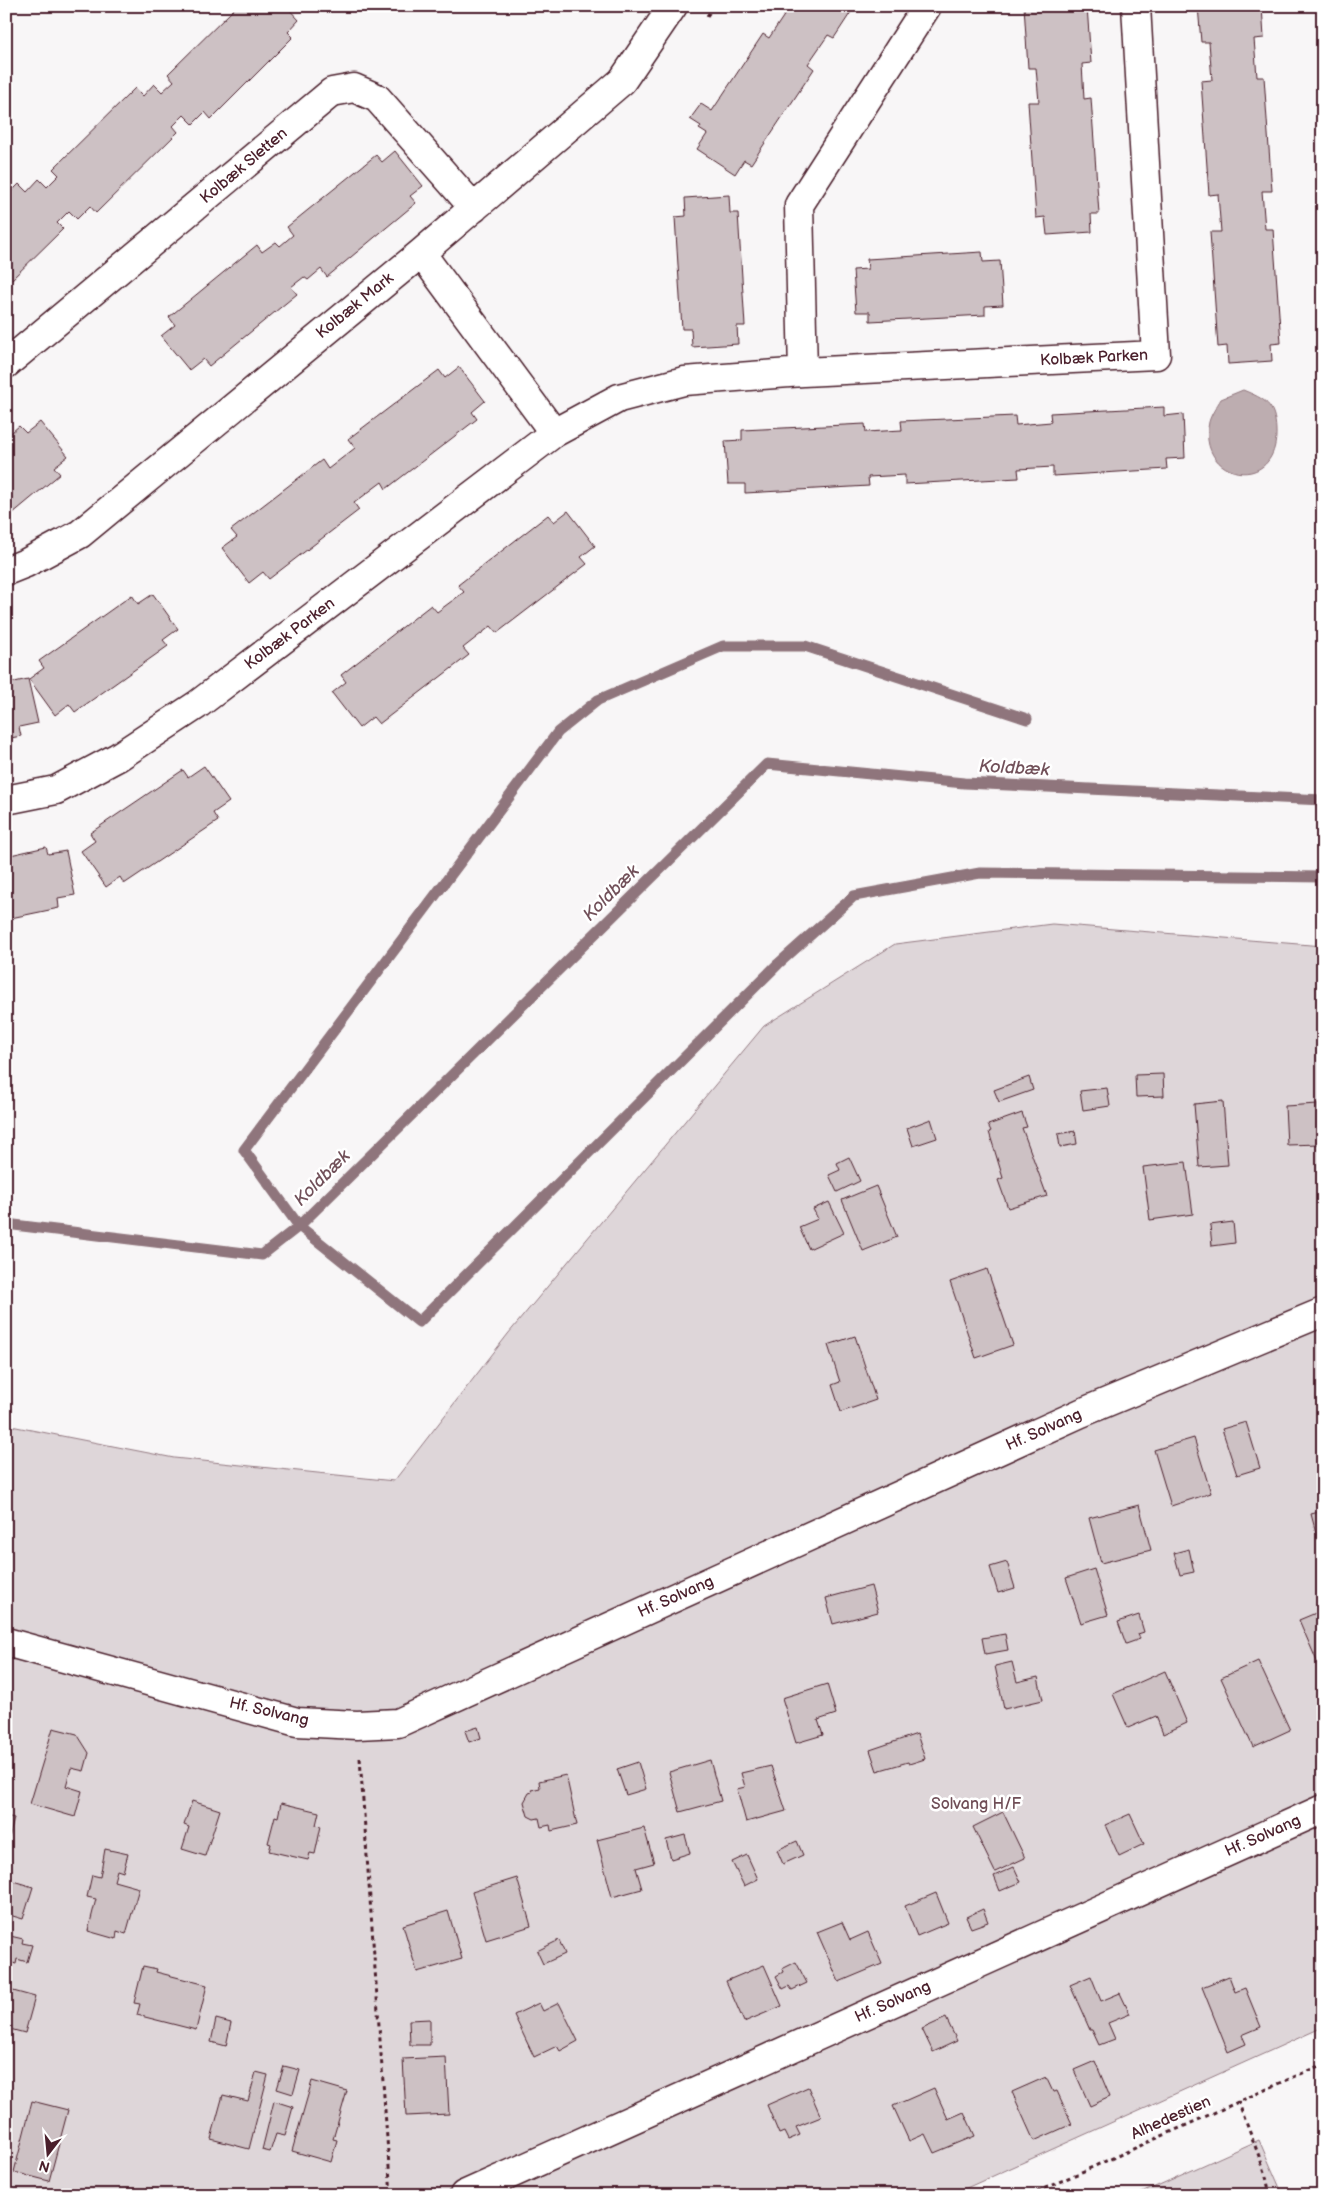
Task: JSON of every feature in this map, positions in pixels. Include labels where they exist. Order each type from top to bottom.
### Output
[{"type":"street","name":"Kolbæk Mark","points":[[6,571],[26,563],[80,534],[421,253],[622,81],[673,6]]},
{"type":"street","points":[[803,372],[799,205],[927,6]]},
{"type":"street","name":"Kolbæk Parken","points":[[6,800],[56,790],[118,758],[197,706],[554,433],[619,398],[684,381],[803,372],[1156,355],[1136,6]]},
{"type":"street","name":"Kolbæk Sletten","points":[[6,364],[332,92],[354,88],[377,98],[474,208]]},
{"type":"street","points":[[421,253],[554,433]]},
{"type":"street","name":"Hf. Solvang","points":[[6,1642],[297,1722],[357,1725],[398,1723],[1072,1417],[1323,1312]]},
{"type":"street","name":"Hf. Solvang","points":[[464,2195],[1323,1809]]},
{"type":"path","points":[[357,1725],[391,2195]]},
{"type":"path","name":"Alhedestien","points":[[1030,2195],[1323,2064]]},
{"type":"path","points":[[1238,2101],[1265,2172],[1270,2195]]},
{"type":"green space","name":"Solvang H/F","points":[[1052,924],[1323,946],[1323,2027],[951,2195],[6,2195],[6,1425],[174,1458],[394,1481],[508,1334],[764,1026],[895,944]]},
{"type":"green space","points":[[1259,2140],[1283,2195],[1137,2195]]},
{"type":"shaded area","points":[[1243,390],[1263,400],[1271,408],[1275,421],[1276,430],[1273,451],[1265,464],[1253,472],[1239,472],[1225,468],[1214,457],[1208,442],[1209,422],[1221,399]]},
{"type":"building","points":[[237,6],[286,6],[299,20],[288,32],[293,37],[211,119],[205,112],[193,124],[184,115],[173,126],[178,132],[96,213],[90,206],[77,219],[69,211],[57,223],[63,229],[6,285],[6,197],[19,184],[27,192],[39,179],[47,187],[59,175],[53,169],[135,88],[143,96],[154,84],[162,92],[174,81],[168,74]]},
{"type":"building","points":[[786,6],[855,6],[834,38],[828,35],[808,64],[814,69],[751,164],[744,160],[735,174],[697,149],[707,134],[699,129],[701,126],[690,119],[701,104],[712,111],[763,34],[769,38],[789,8]]},
{"type":"building","points":[[1024,6],[1087,6],[1091,63],[1082,64],[1084,99],[1091,98],[1099,214],[1091,214],[1092,232],[1047,235],[1045,217],[1036,218],[1028,102],[1039,102],[1036,68],[1028,68]]},
{"type":"building","points":[[1198,6],[1262,6],[1264,38],[1254,39],[1257,77],[1264,77],[1272,191],[1262,191],[1265,229],[1273,229],[1281,343],[1271,344],[1272,361],[1228,364],[1227,346],[1218,347],[1210,232],[1221,232],[1218,194],[1209,195],[1201,81],[1212,80],[1209,42],[1201,42]]},
{"type":"building","points":[[395,151],[423,186],[410,196],[416,203],[327,277],[321,269],[308,280],[304,277],[291,287],[297,294],[209,366],[203,359],[189,370],[161,336],[175,325],[169,317],[257,245],[262,252],[276,242],[280,246],[293,235],[287,227],[376,155],[382,162]]},
{"type":"building","points":[[729,195],[730,213],[738,213],[745,326],[737,326],[738,344],[692,347],[691,329],[682,329],[675,217],[686,216],[685,198]]},
{"type":"building","points":[[982,252],[983,262],[1000,261],[1003,305],[985,306],[985,315],[870,321],[870,312],[856,312],[853,270],[868,269],[867,259]]},
{"type":"building","points":[[459,367],[485,401],[472,412],[477,419],[386,489],[382,482],[354,503],[359,510],[269,579],[263,572],[249,583],[222,548],[237,537],[231,530],[322,460],[328,469],[355,448],[348,439],[439,370],[445,378]]},
{"type":"building","points":[[1164,407],[1164,416],[1183,414],[1185,458],[1166,459],[1167,469],[1053,476],[1053,467],[1018,469],[1019,478],[905,484],[905,475],[868,477],[869,486],[745,493],[745,484],[728,484],[725,441],[742,440],[742,430],[865,424],[866,432],[902,430],[901,421],[1015,416],[1016,425],[1051,422],[1050,413]]},
{"type":"building","points":[[40,422],[68,456],[54,467],[60,474],[6,519],[6,437],[19,426],[26,433]]},
{"type":"building","points":[[568,511],[595,546],[581,557],[587,564],[497,633],[491,626],[463,648],[469,655],[379,724],[373,717],[359,728],[332,693],[346,682],[341,675],[431,605],[437,612],[464,592],[458,585],[548,515],[554,522]]},
{"type":"building","points":[[153,594],[178,629],[163,640],[168,646],[75,712],[69,704],[55,715],[29,679],[44,668],[39,661],[132,595],[138,604]]},
{"type":"building","points":[[6,675],[10,683],[28,679],[38,723],[19,727],[21,736],[6,739]]},
{"type":"building","points":[[204,766],[229,802],[213,813],[218,821],[124,884],[120,877],[106,887],[81,851],[95,841],[90,833],[183,770],[188,777]]},
{"type":"building","points":[[46,847],[48,854],[66,851],[75,895],[58,898],[59,908],[6,919],[6,856]]},
{"type":"building","points":[[1163,1074],[1164,1096],[1136,1097],[1135,1075]]},
{"type":"building","points":[[1029,1077],[1033,1090],[999,1102],[994,1090]]},
{"type":"building","points":[[1107,1088],[1110,1106],[1083,1110],[1080,1091]]},
{"type":"building","points":[[1223,1101],[1228,1165],[1199,1167],[1194,1104]]},
{"type":"building","points":[[1318,1104],[1320,1144],[1287,1145],[1285,1106]]},
{"type":"building","points":[[1022,1113],[1027,1127],[1022,1128],[1047,1196],[1008,1208],[998,1180],[1003,1178],[988,1125]]},
{"type":"building","points":[[931,1119],[937,1138],[913,1146],[907,1128]]},
{"type":"building","points":[[1075,1131],[1077,1144],[1060,1147],[1058,1134]]},
{"type":"building","points":[[849,1157],[860,1181],[837,1192],[829,1175],[840,1170],[837,1163]]},
{"type":"building","points":[[1186,1162],[1193,1214],[1150,1220],[1143,1167]]},
{"type":"building","points":[[876,1186],[897,1237],[863,1251],[842,1200]]},
{"type":"building","points":[[829,1202],[844,1233],[809,1249],[799,1227],[818,1219],[813,1209]]},
{"type":"building","points":[[1233,1222],[1235,1243],[1212,1246],[1210,1225]]},
{"type":"building","points":[[987,1269],[1013,1345],[976,1358],[950,1282]]},
{"type":"building","points":[[855,1336],[876,1400],[841,1412],[832,1385],[840,1382],[828,1345]]},
{"type":"building","points":[[1246,1422],[1260,1468],[1237,1475],[1222,1429]]},
{"type":"building","points":[[1194,1438],[1211,1493],[1171,1506],[1154,1450]]},
{"type":"building","points":[[1139,1505],[1151,1550],[1101,1563],[1089,1518]]},
{"type":"building","points":[[1323,1511],[1323,1539],[1318,1540],[1311,1514]]},
{"type":"building","points":[[1189,1549],[1194,1572],[1180,1575],[1174,1553]]},
{"type":"building","points":[[1007,1562],[1015,1588],[998,1593],[990,1567]]},
{"type":"building","points":[[1094,1569],[1108,1615],[1081,1623],[1066,1578]]},
{"type":"building","points":[[871,1586],[878,1612],[833,1624],[826,1598]]},
{"type":"building","points":[[1323,1610],[1323,1675],[1299,1620]]},
{"type":"building","points":[[1139,1615],[1144,1632],[1138,1634],[1140,1639],[1126,1644],[1118,1622]]},
{"type":"building","points":[[1005,1634],[1008,1650],[985,1654],[982,1638]]},
{"type":"building","points":[[1258,1661],[1290,1730],[1253,1747],[1221,1678]]},
{"type":"building","points":[[1012,1662],[1017,1682],[1038,1677],[1043,1700],[1004,1709],[995,1666]]},
{"type":"building","points":[[1165,1671],[1187,1723],[1163,1734],[1156,1716],[1128,1728],[1113,1694]]},
{"type":"building","points":[[827,1684],[836,1714],[818,1720],[823,1735],[796,1743],[782,1698]]},
{"type":"building","points":[[478,1727],[481,1738],[469,1742],[465,1731]]},
{"type":"building","points":[[53,1728],[77,1734],[89,1753],[84,1771],[71,1768],[66,1786],[82,1791],[75,1817],[30,1804]]},
{"type":"building","points":[[917,1734],[925,1759],[877,1771],[870,1750]]},
{"type":"building","points":[[710,1760],[721,1801],[680,1812],[669,1772]]},
{"type":"building","points":[[638,1762],[646,1789],[626,1795],[617,1769]]},
{"type":"building","points":[[771,1766],[786,1811],[746,1822],[737,1789],[745,1787],[741,1773]]},
{"type":"building","points":[[566,1775],[577,1825],[551,1831],[550,1825],[541,1827],[539,1818],[534,1819],[528,1816],[524,1802],[529,1793],[532,1792],[531,1790],[540,1788],[539,1781]]},
{"type":"building","points":[[192,1801],[220,1810],[205,1856],[182,1849],[189,1827],[184,1825]]},
{"type":"building","points":[[281,1803],[319,1812],[316,1825],[321,1826],[315,1854],[310,1853],[308,1860],[269,1851],[271,1844],[268,1843],[275,1816],[278,1817]]},
{"type":"building","points":[[1003,1812],[1025,1858],[995,1872],[973,1827]]},
{"type":"building","points":[[1130,1814],[1144,1844],[1119,1856],[1105,1825]]},
{"type":"building","points":[[6,1816],[14,1818],[6,1852]]},
{"type":"building","points":[[644,1828],[654,1863],[636,1868],[642,1889],[612,1897],[597,1840]]},
{"type":"building","points":[[685,1835],[690,1853],[671,1859],[666,1840]]},
{"type":"building","points":[[797,1841],[803,1855],[783,1864],[777,1850]]},
{"type":"building","points":[[105,1849],[128,1854],[123,1872],[117,1870],[114,1881],[139,1888],[126,1934],[117,1931],[116,1939],[88,1931],[96,1899],[87,1897],[92,1875],[100,1877]]},
{"type":"building","points":[[747,1855],[758,1879],[744,1886],[732,1862]]},
{"type":"building","points":[[1014,1867],[1021,1882],[1000,1891],[994,1876]]},
{"type":"building","points":[[517,1878],[531,1926],[486,1940],[472,1892]]},
{"type":"building","points":[[13,1881],[33,1887],[23,1919],[6,1914],[6,1905]]},
{"type":"building","points":[[936,1893],[948,1923],[917,1936],[905,1906]]},
{"type":"building","points":[[983,1909],[988,1922],[971,1928],[966,1917]]},
{"type":"building","points":[[448,1911],[462,1959],[417,1972],[403,1925]]},
{"type":"building","points":[[842,1922],[850,1940],[868,1932],[882,1964],[839,1982],[817,1932]]},
{"type":"building","points":[[6,1935],[23,1939],[22,1943],[32,1945],[27,1962],[17,1959],[16,1964],[6,1961]]},
{"type":"building","points":[[559,1940],[565,1954],[543,1964],[537,1951]]},
{"type":"building","points":[[796,1962],[807,1983],[792,1990],[789,1986],[783,1989],[776,1976],[783,1972],[782,1969]]},
{"type":"building","points":[[764,1965],[782,2006],[744,2022],[726,1981]]},
{"type":"building","points":[[143,1966],[157,1969],[156,1972],[207,1985],[196,2030],[137,2015],[140,2004],[134,2003]]},
{"type":"building","points":[[1091,1976],[1101,2001],[1120,1993],[1130,2014],[1108,2023],[1115,2039],[1099,2045],[1092,2030],[1090,2030],[1070,1985]]},
{"type":"building","points":[[1229,1976],[1235,1992],[1245,1988],[1261,2027],[1242,2035],[1246,2044],[1228,2052],[1202,1987]]},
{"type":"building","points":[[6,1989],[35,1997],[25,2033],[6,2028]]},
{"type":"building","points":[[539,2003],[543,2011],[559,2003],[578,2041],[560,2051],[557,2046],[534,2057],[514,2015]]},
{"type":"building","points":[[946,2018],[957,2041],[933,2052],[922,2029]]},
{"type":"building","points":[[216,2019],[231,2023],[226,2046],[211,2042]]},
{"type":"building","points":[[430,2019],[430,2045],[410,2045],[409,2020]]},
{"type":"building","points":[[446,2057],[449,2114],[406,2116],[403,2059]]},
{"type":"building","points":[[1095,2061],[1110,2097],[1090,2106],[1074,2070]]},
{"type":"building","points":[[284,2066],[300,2070],[293,2094],[277,2089]]},
{"type":"building","points":[[256,2072],[268,2075],[249,2149],[211,2139],[223,2095],[248,2101]]},
{"type":"building","points":[[1046,2077],[1053,2092],[1057,2091],[1072,2124],[1034,2141],[1012,2092]]},
{"type":"building","points":[[312,2081],[347,2091],[333,2139],[337,2140],[331,2162],[292,2151]]},
{"type":"building","points":[[808,2087],[821,2117],[796,2127],[800,2135],[788,2140],[784,2132],[779,2134],[767,2105]]},
{"type":"building","points":[[934,2088],[948,2119],[964,2112],[975,2136],[934,2153],[925,2134],[909,2141],[893,2106]]},
{"type":"building","points":[[32,2101],[68,2110],[49,2181],[14,2172]]},
{"type":"building","points":[[274,2101],[293,2107],[285,2136],[276,2134],[270,2152],[262,2150]]},
{"type":"waterway","points":[[1027,719],[805,646],[723,646],[598,700],[558,732],[244,1150],[299,1226],[419,1322],[778,964],[854,896],[980,873],[1323,877]]},
{"type":"waterway","name":"Koldbæk","points":[[6,1224],[262,1255],[299,1226],[767,764],[964,783],[1323,800]]}]
